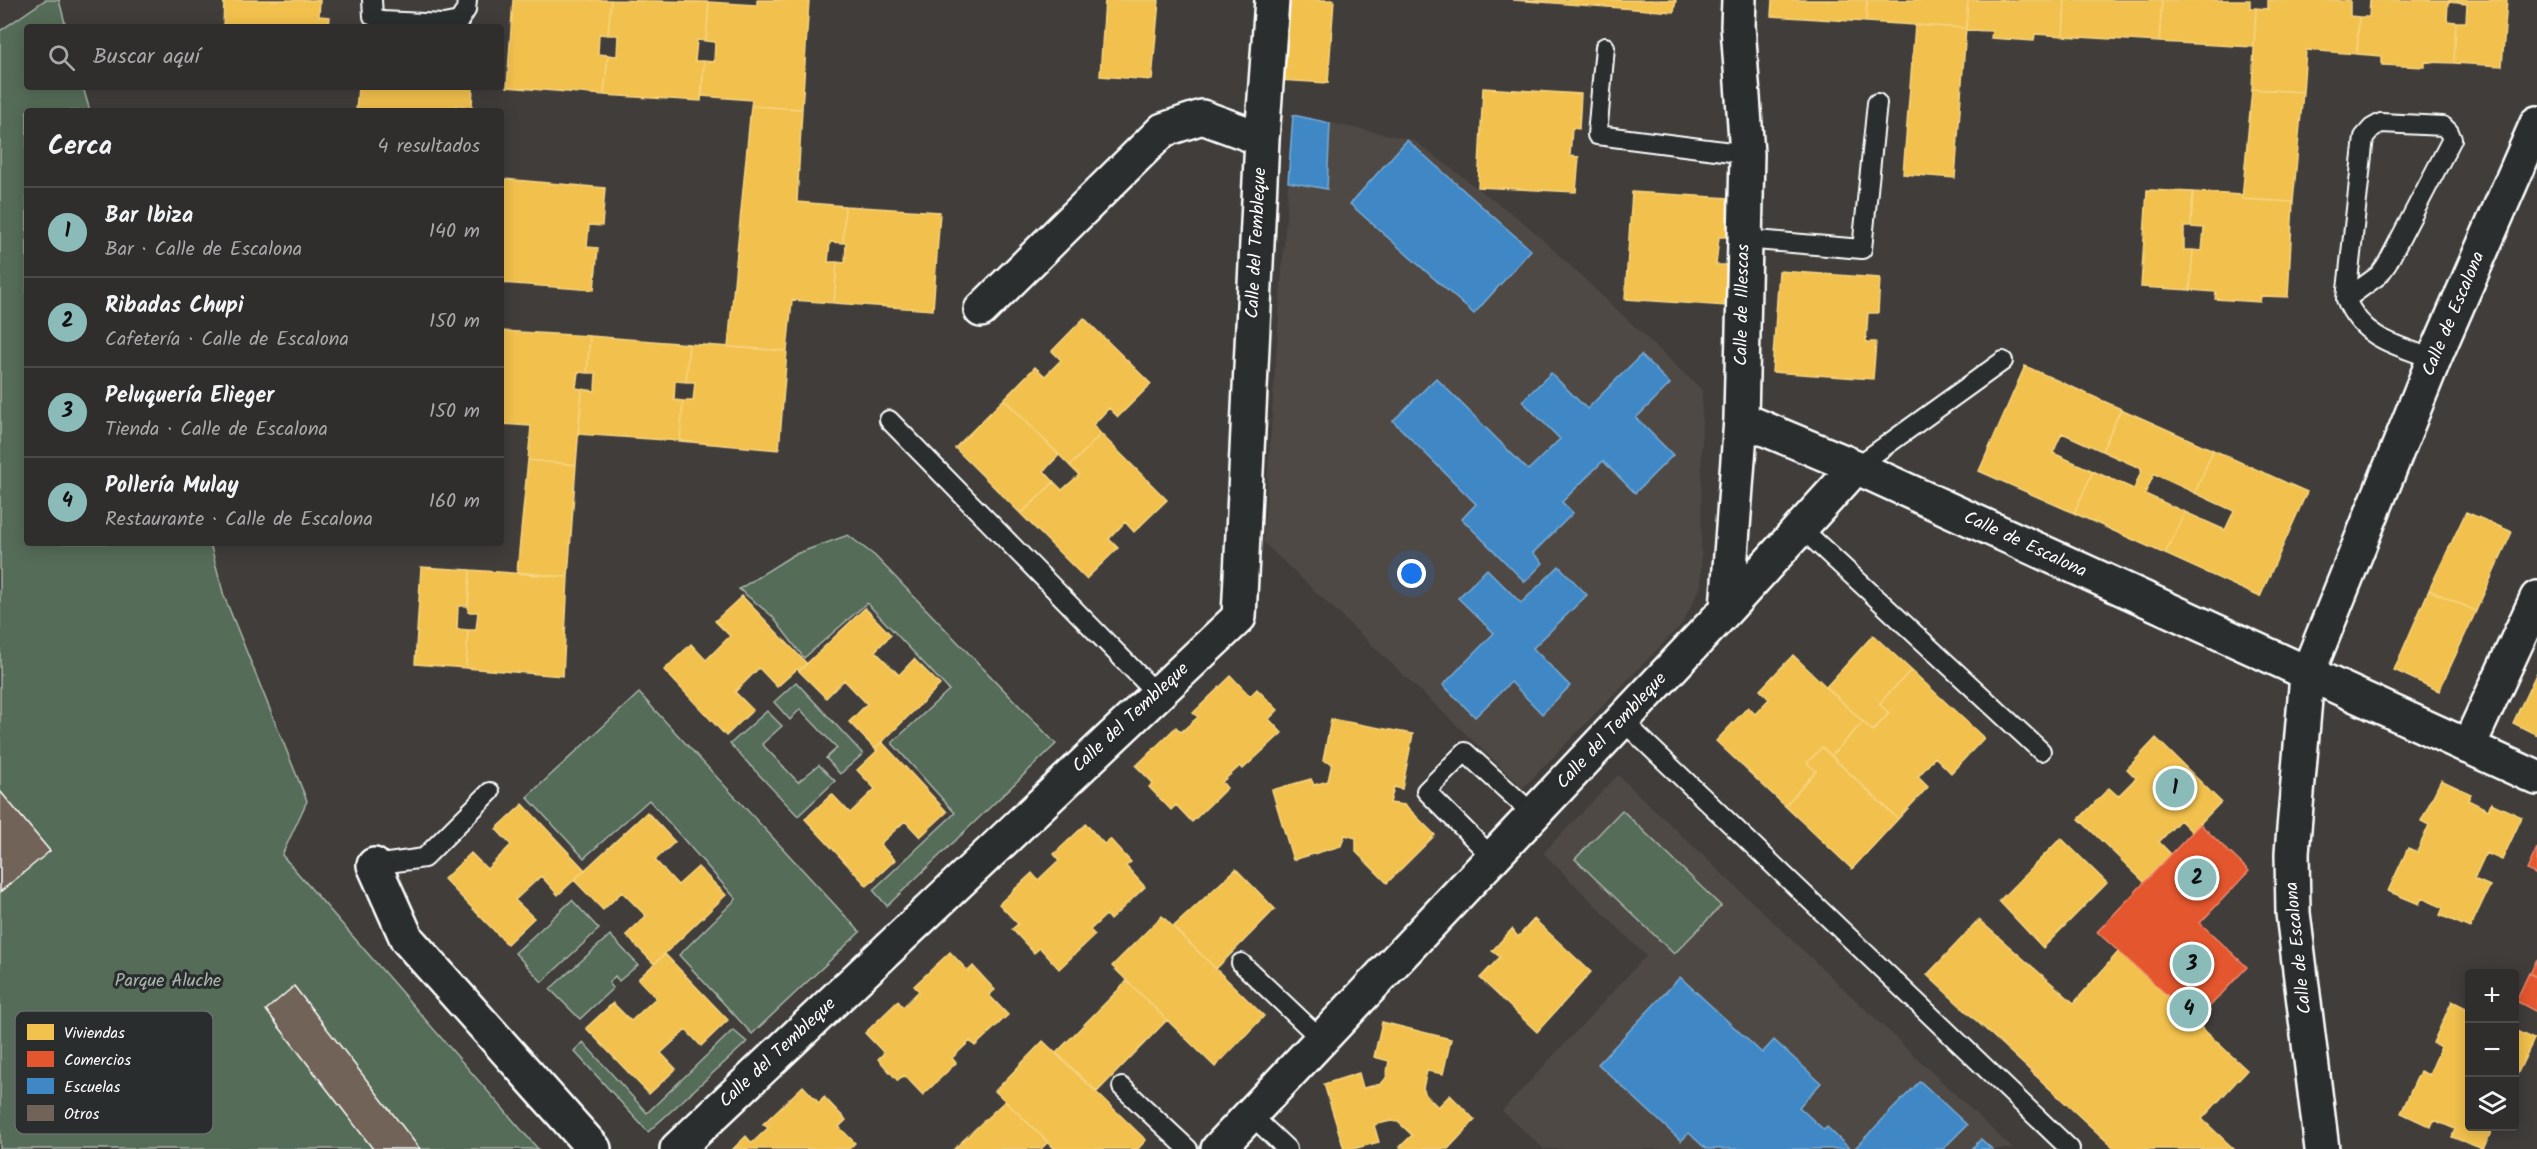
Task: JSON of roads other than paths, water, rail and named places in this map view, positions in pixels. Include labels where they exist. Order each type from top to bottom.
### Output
[{"type":"street","name":"Calle del Tembleque","points":[[677,1149],[1239,617],[1262,139],[1272,0]]},
{"type":"street","name":"Calle de Illescas","points":[[1727,609],[1741,419],[1747,154],[1738,26],[1739,0]]},
{"type":"street","points":[[981,310],[1163,130],[1202,117],[1262,139]]},
{"type":"street","name":"Calle de Escalona","points":[[2322,1149],[2293,913],[2292,853],[2307,675],[2434,359],[2537,123]]},
{"type":"street","name":"Calle de Escalona","points":[[1741,419],[1856,467],[2307,675],[2537,778]]},
{"type":"street","name":"Calle del Tembleque","points":[[1218,1149],[1727,609],[1856,467]]},
{"type":"street","points":[[2468,747],[2537,598]]},
{"type":"street","points":[[374,865],[407,939],[594,1149]]},
{"type":"lane","points":[[372,0],[374,16],[382,21],[444,24],[459,21],[466,10],[467,0]]},
{"type":"lane","points":[[1605,47],[1597,135],[1747,154]]},
{"type":"lane","points":[[1744,238],[1862,249],[1877,103]]},
{"type":"lane","points":[[2346,299],[2367,285],[2387,264],[2452,139],[2443,126],[2381,123],[2372,128],[2364,137],[2346,299],[2350,310],[2376,337],[2434,359]]},
{"type":"lane","points":[[1856,467],[2003,361]]},
{"type":"lane","points":[[889,420],[1156,694]]},
{"type":"lane","points":[[1801,528],[2041,751]]},
{"type":"lane","points":[[1622,720],[2070,1149]]},
{"type":"lane","points":[[1492,857],[1426,791],[1465,752],[1533,814]]},
{"type":"lane","points":[[374,865],[424,858],[489,792]]},
{"type":"lane","points":[[1241,963],[1321,1039]]},
{"type":"lane","points":[[1122,1087],[1188,1149]]},
{"type":"lane","points":[[1250,1114],[1287,1149]]},
{"type":"place","name":"Bar Ibiza","points":[[2175,788]]},
{"type":"place","name":"Ribadas Chupi","points":[[2197,878]]},
{"type":"place","name":"Peluquería Elieger","points":[[2192,964]]},
{"type":"place","name":"Pollería Mulay","points":[[2189,1009]]},
{"type":"park label","name":"Parque Aluche","points":[[168,981]]}]
